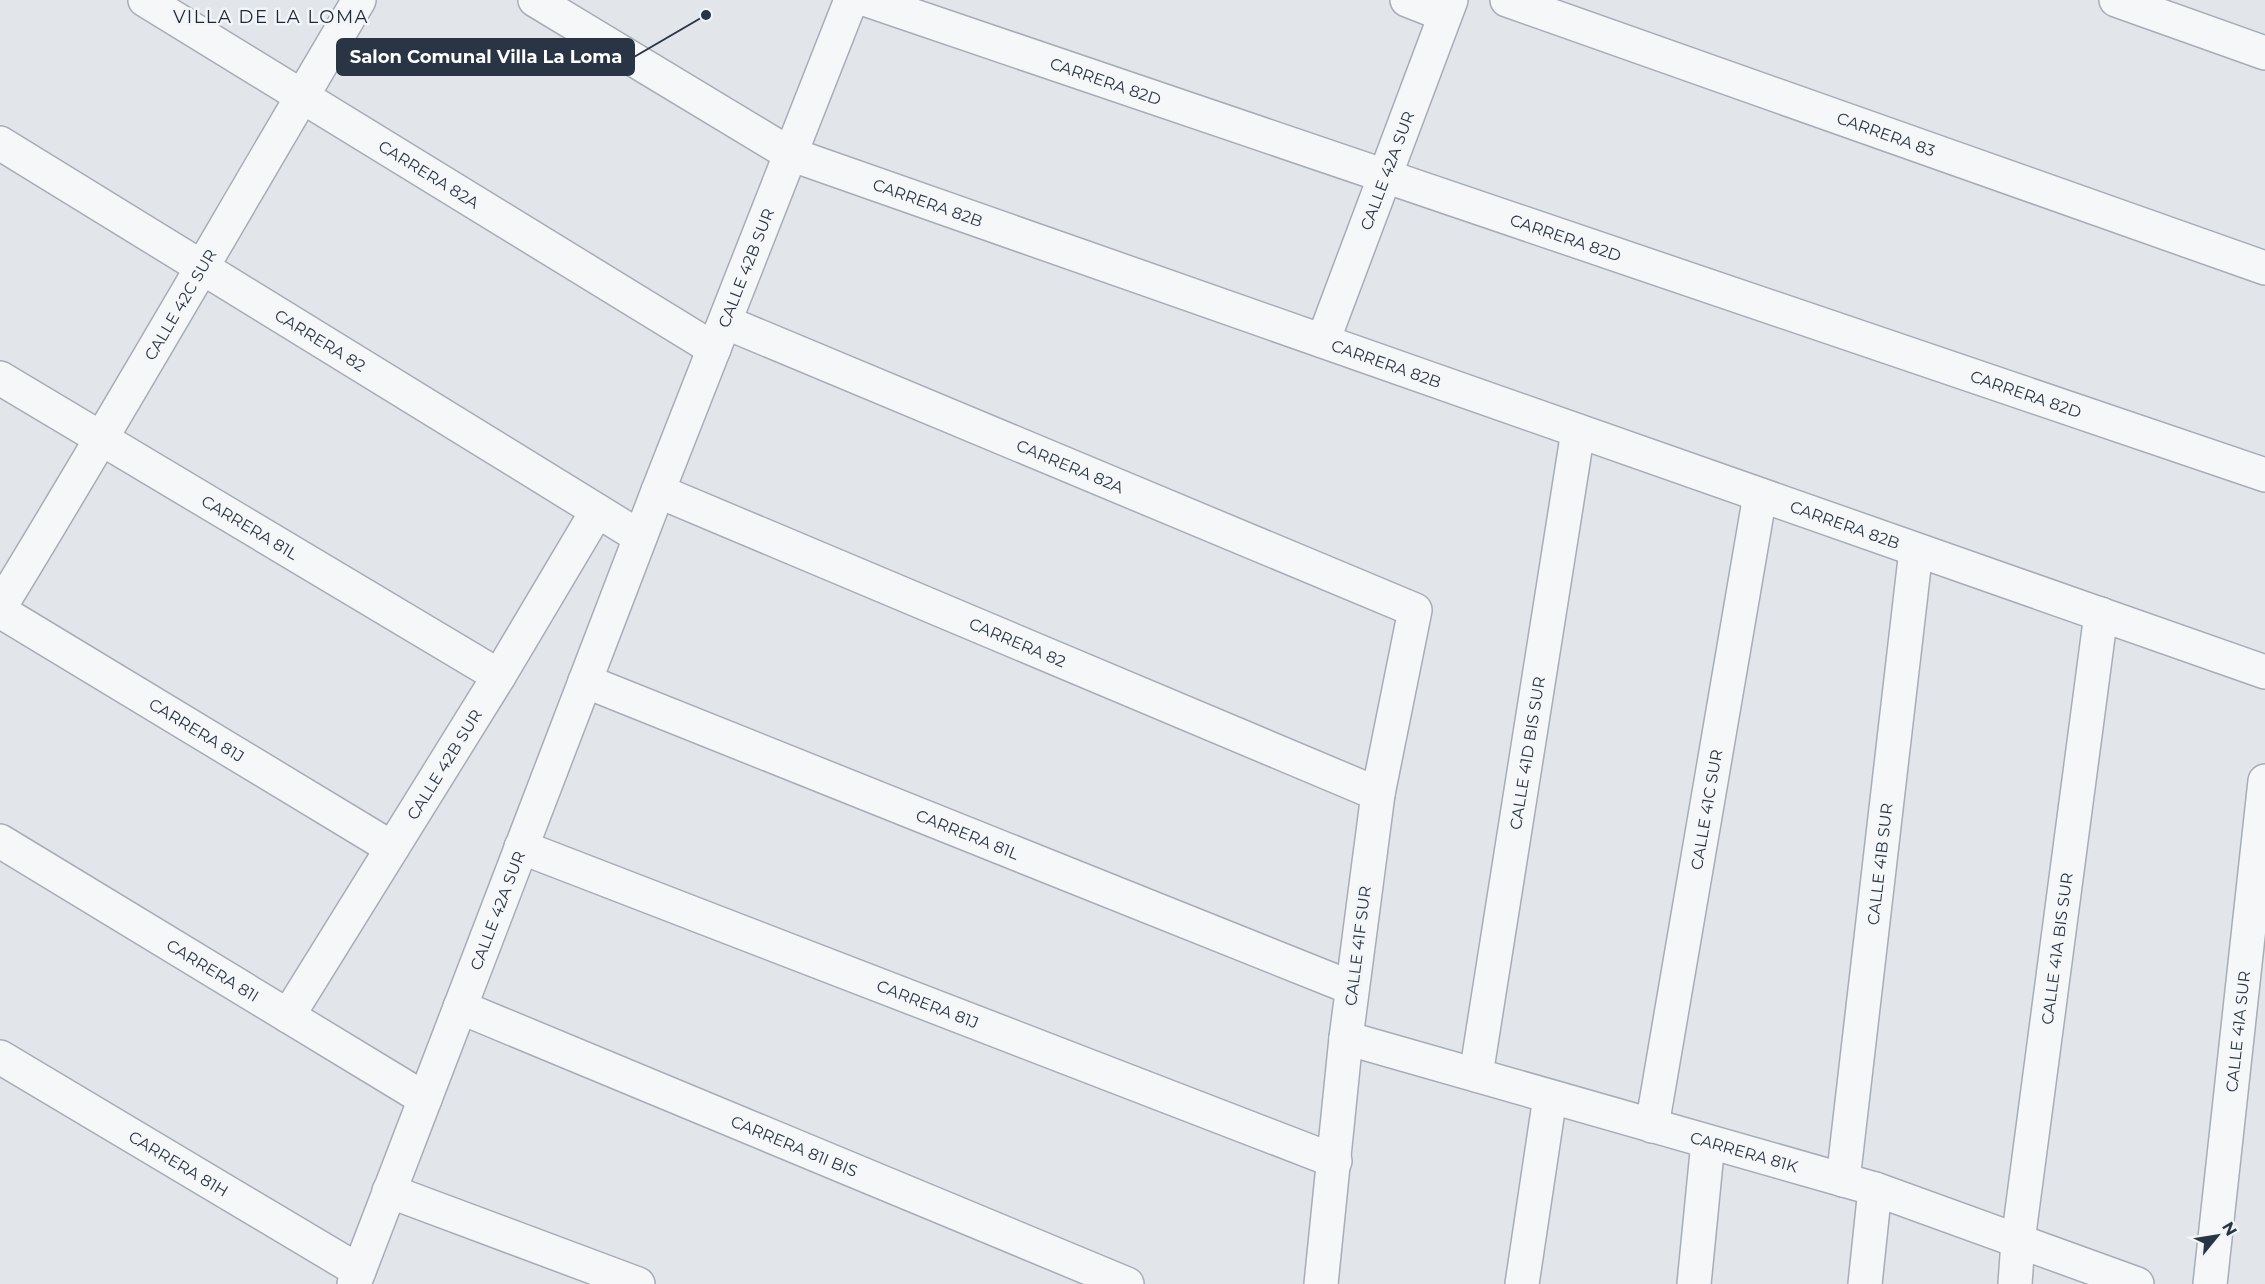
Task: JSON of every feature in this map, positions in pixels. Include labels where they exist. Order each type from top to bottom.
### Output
[{"type":"street","name":"CARRERA 82A","points":[[145,0],[302,96],[719,335],[1415,610]]},
{"type":"street","name":"CALLE 42C SUR","points":[[0,609],[102,440],[359,0]]},
{"type":"street","name":"CARRERA 82B","points":[[535,0],[790,154],[2265,672]]},
{"type":"street","name":"CALLE 42B SUR","points":[[640,537],[851,0]]},
{"type":"street","name":"CARRERA 82D","points":[[867,0],[2265,475]]},
{"type":"street","points":[[1407,0],[1448,8]]},
{"type":"street","name":"CARRERA 83","points":[[1507,0],[2265,268]]},
{"type":"street","points":[[2116,0],[2265,53]]},
{"type":"street","name":"CALLE 42A SUR","points":[[1323,341],[1448,8]]},
{"type":"street","name":"CARRERA 82","points":[[0,143],[640,537]]},
{"type":"street","name":"CARRERA 81L","points":[[0,378],[499,676]]},
{"type":"street","name":"CALLE 41D BIS SUR","points":[[1476,1075],[1578,431]]},
{"type":"street","name":"CARRERA 82","points":[[658,491],[1378,794]]},
{"type":"street","name":"CALLE 41C SUR","points":[[1652,1126],[1760,495]]},
{"type":"street","name":"CALLE 42B SUR","points":[[288,1016],[499,676],[597,511]]},
{"type":"street","name":"CALLE 42A SUR","points":[[357,1277],[640,537]]},
{"type":"street","name":"CALLE 41B SUR","points":[[1843,1180],[1916,550]]},
{"type":"street","name":"CARRERA 81J","points":[[0,609],[392,848]]},
{"type":"street","name":"CALLE 41F SUR","points":[[1321,1284],[1346,1038],[1378,794],[1415,610]]},
{"type":"street","name":"CALLE 41A BIS SUR","points":[[2015,1284],[2018,1241],[2101,614]]},
{"type":"street","name":"CARRERA 81L","points":[[585,681],[1352,988]]},
{"type":"street","name":"CALLE 41A SUR","points":[[2210,1284],[2265,781]]},
{"type":"street","name":"CARRERA 81I","points":[[0,841],[425,1099]]},
{"type":"street","name":"CARRERA 81J","points":[[521,847],[1335,1161]]},
{"type":"street","name":"CARRERA 81I BIS","points":[[460,1007],[1127,1284]]},
{"type":"street","name":"CARRERA 81K","points":[[1346,1038],[1875,1189],[2137,1284]]},
{"type":"street","name":"CARRERA 81H","points":[[0,1057],[357,1277]]},
{"type":"street","points":[[1522,1284],[1550,1097]]},
{"type":"street","points":[[1694,1284],[1708,1142]]},
{"type":"street","points":[[1865,1284],[1875,1189]]},
{"type":"street","points":[[389,1191],[638,1284]]},
{"type":"place","name":"Salon Comunal Villa La Loma","points":[[706,15]]},
{"type":"district","name":"VILLA DE LA LOMA","points":[[271,17]]}]
